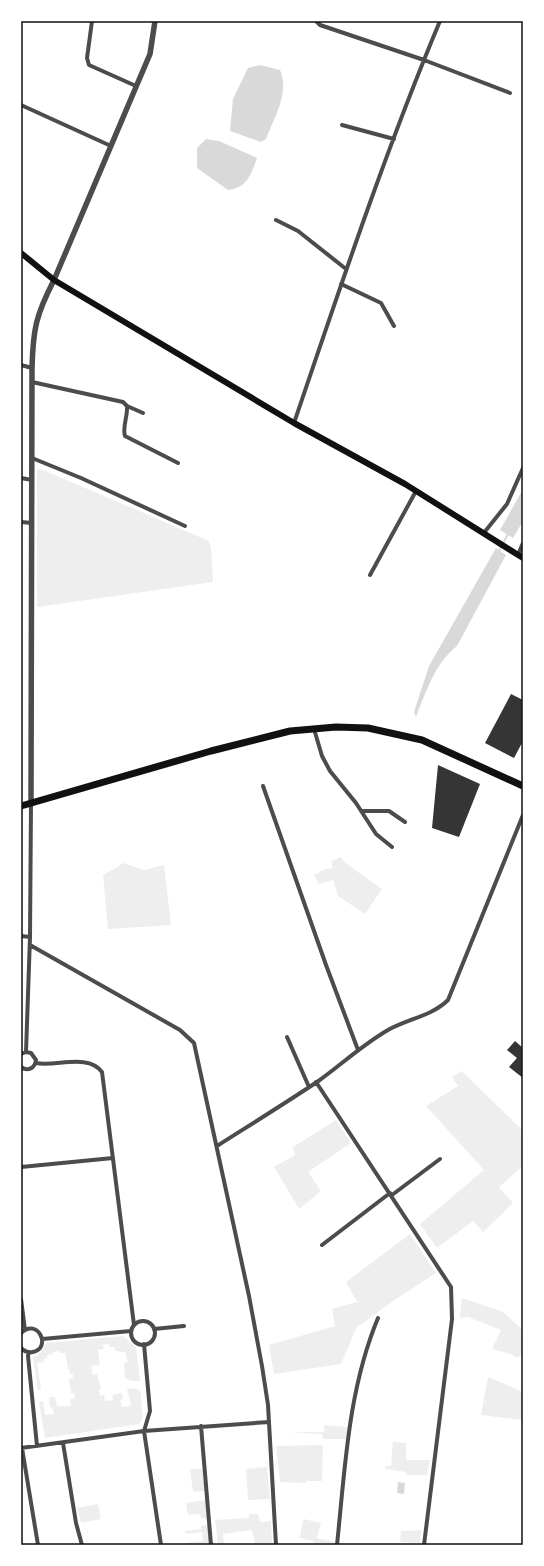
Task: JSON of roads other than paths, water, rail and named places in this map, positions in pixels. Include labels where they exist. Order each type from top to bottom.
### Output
[{"type":"main road","points":[[21,253],[54,280],[294,423],[416,491],[519,555]]},
{"type":"main road","points":[[21,806],[211,751],[290,731],[314,729],[368,728],[422,740],[523,786]]},
{"type":"street","points":[[92,21],[87,58],[89,65],[136,86]]},
{"type":"street","points":[[26,1052],[30,945],[32,368],[35,324],[40,306],[54,280],[150,54],[156,21]]},
{"type":"street","points":[[316,21],[320,25],[424,60],[510,94]]},
{"type":"street","points":[[294,423],[346,269],[440,21]]},
{"type":"street","points":[[21,105],[111,146]]},
{"type":"street","points":[[342,125],[394,139]]},
{"type":"street","points":[[276,220],[298,231],[346,269]]},
{"type":"street","points":[[341,284],[381,303],[394,326]]},
{"type":"street","points":[[21,365],[32,368]]},
{"type":"street","points":[[32,382],[123,402],[127,406],[143,413]]},
{"type":"street","points":[[127,406],[125,436],[178,463]]},
{"type":"street","points":[[32,458],[81,478],[186,526]]},
{"type":"street","points":[[484,534],[507,504],[523,468]]},
{"type":"street","points":[[21,478],[32,480]]},
{"type":"street","points":[[370,575],[416,491]]},
{"type":"street","points":[[21,522],[32,523]]},
{"type":"street","points":[[519,555],[523,543]]},
{"type":"street","points":[[314,729],[326,764],[376,834],[392,847]]},
{"type":"street","points":[[263,786],[326,965],[358,1050]]},
{"type":"street","points":[[361,811],[389,811],[405,822]]},
{"type":"street","points":[[217,1146],[309,1087],[389,1029],[430,1012],[443,1005],[448,1000],[523,815]]},
{"type":"street","points":[[21,936],[30,937]]},
{"type":"street","points":[[30,945],[187,1035],[194,1043],[256,1328],[269,1422],[276,1545]]},
{"type":"street","points":[[287,1037],[309,1087]]},
{"type":"street","points":[[21,1054],[26,1052],[34,1055],[36,1063]]},
{"type":"street","points":[[36,1063],[46,1065],[85,1062],[94,1064],[102,1072],[134,1325],[131,1331],[133,1340],[144,1344]]},
{"type":"street","points":[[21,1067],[24,1069],[30,1069],[36,1063]]},
{"type":"street","points":[[316,1082],[447,1278],[452,1293],[453,1306],[447,1367],[424,1545]]},
{"type":"street","points":[[21,1167],[113,1158]]},
{"type":"street","points":[[322,1245],[440,1159]]},
{"type":"street","points":[[21,1299],[23,1332],[36,1330],[42,1339]]},
{"type":"street","points":[[337,1545],[354,1398],[367,1344],[378,1318]]},
{"type":"street","points":[[134,1325],[144,1321],[151,1324],[154,1329],[153,1338],[144,1344]]},
{"type":"street","points":[[154,1329],[184,1326]]},
{"type":"street","points":[[42,1339],[131,1331]]},
{"type":"street","points":[[21,1348],[29,1352],[38,1350],[42,1339]]},
{"type":"street","points":[[144,1344],[150,1411],[144,1431],[161,1545]]},
{"type":"street","points":[[29,1352],[28,1356],[37,1446]]},
{"type":"street","points":[[38,1545],[22,1448],[144,1431],[269,1422]]},
{"type":"street","points":[[201,1426],[211,1545]]},
{"type":"street","points":[[63,1443],[76,1523],[82,1545]]},
{"type":"waterway","points":[[499,551],[509,532]]}]
